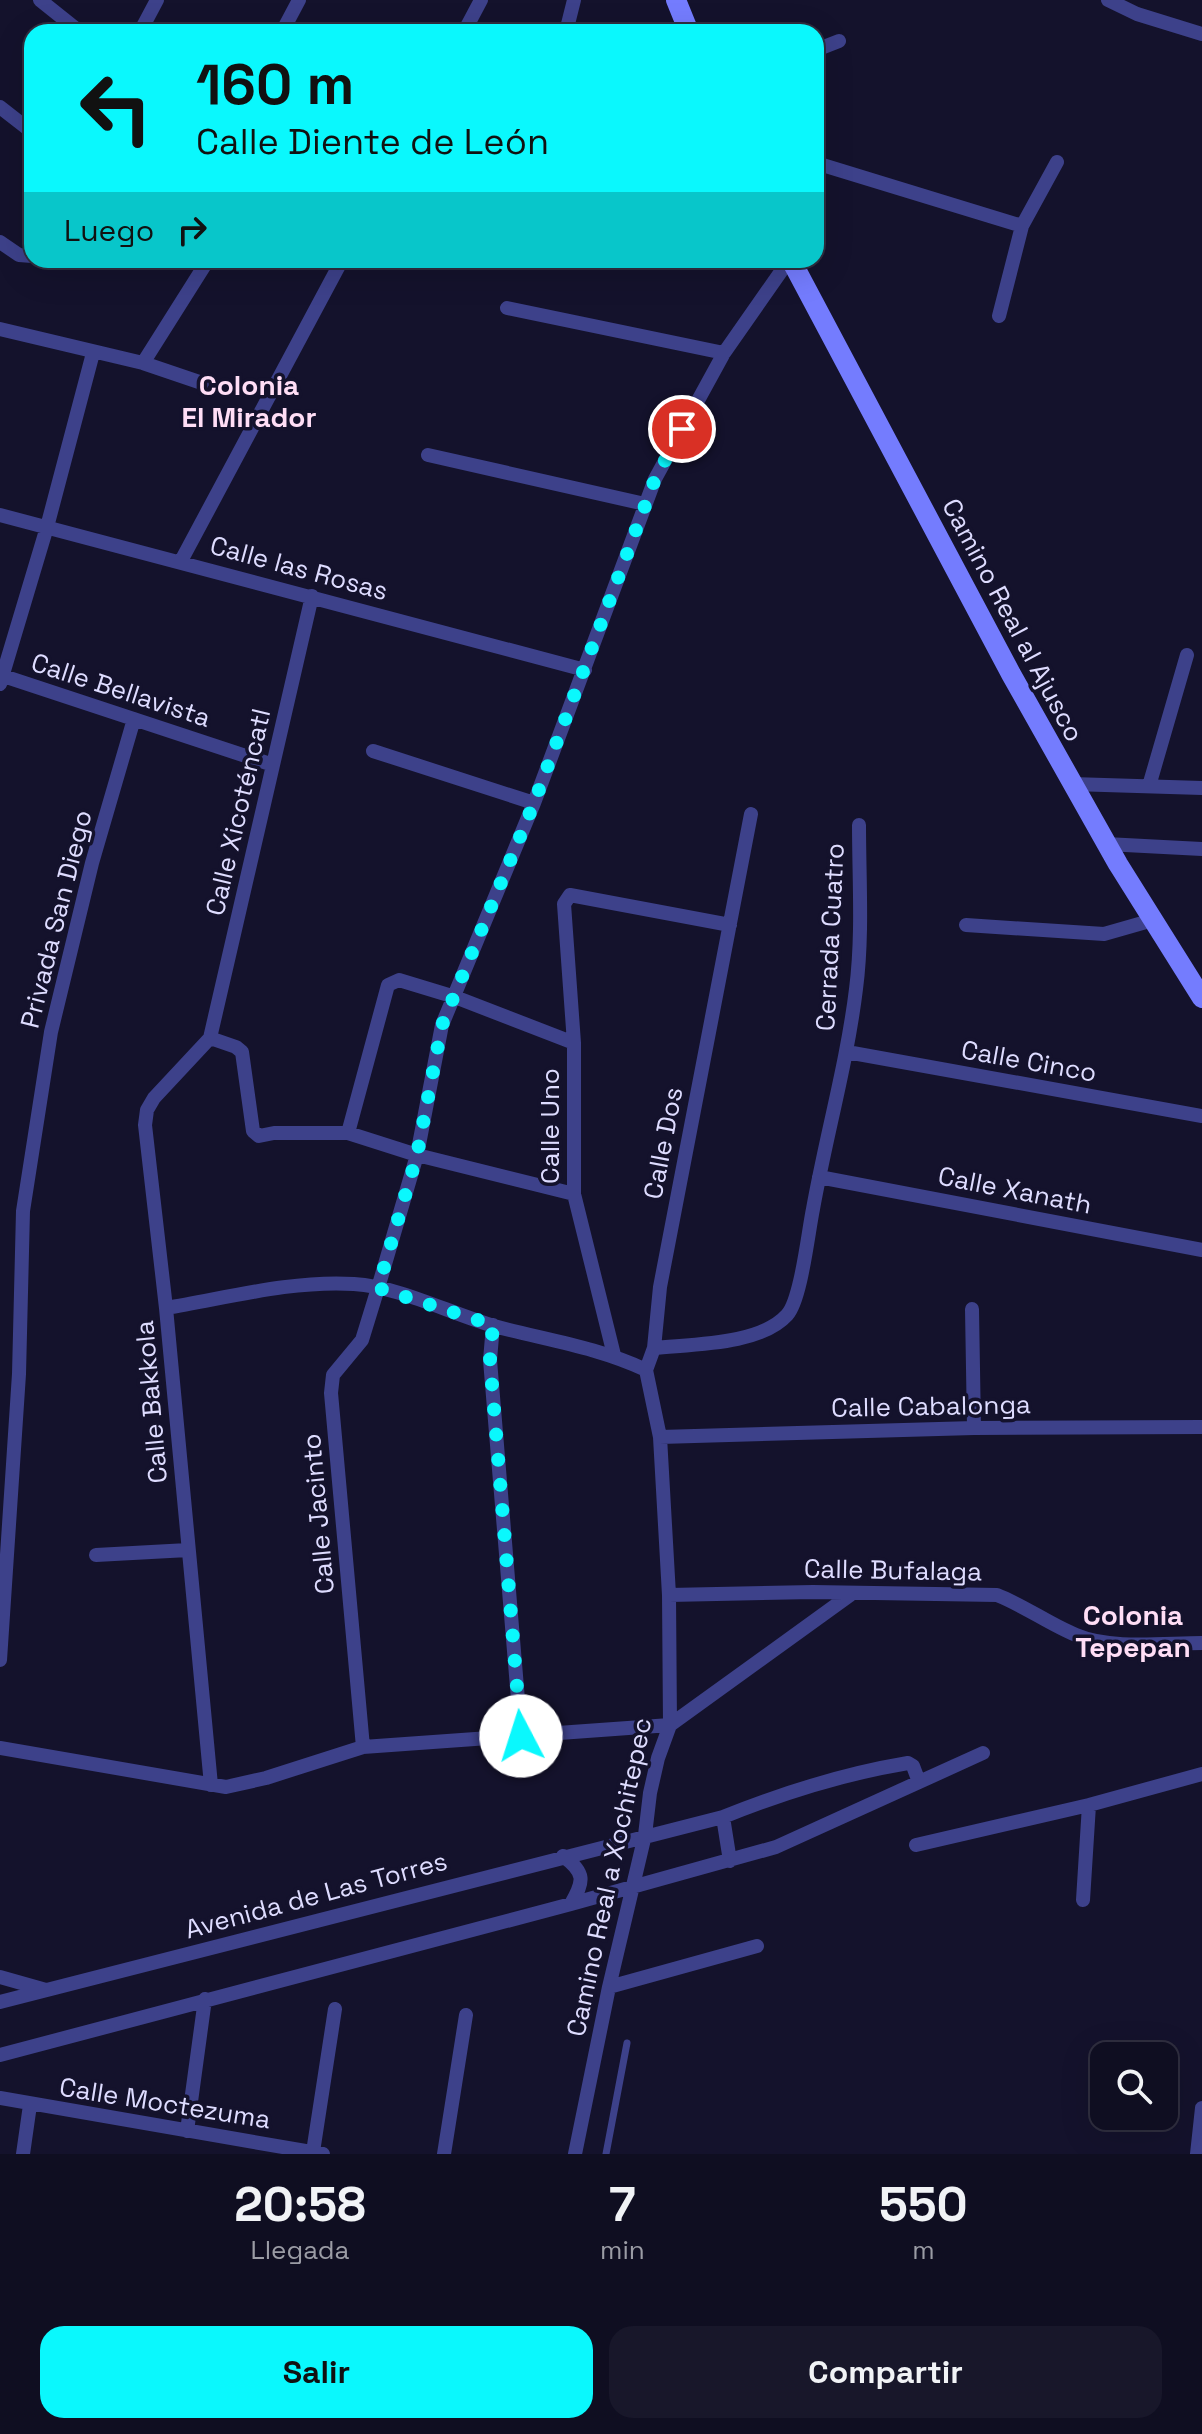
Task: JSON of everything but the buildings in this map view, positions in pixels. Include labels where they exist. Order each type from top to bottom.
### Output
[{"type":"street","points":[[40,0],[70,24]]},
{"type":"street","points":[[144,24],[157,0]]},
{"type":"street","points":[[286,24],[299,0]]},
{"type":"street","points":[[468,24],[481,0]]},
{"type":"street","points":[[568,24],[574,0]]},
{"type":"street","points":[[676,0],[686,24]]},
{"type":"street","points":[[1108,0],[1137,14],[1202,34]]},
{"type":"street","points":[[824,47],[839,41]]},
{"type":"street","points":[[0,107],[24,126]]},
{"type":"street","points":[[999,316],[1022,226],[1057,162]]},
{"type":"street","points":[[824,165],[1022,226]]},
{"type":"street","points":[[0,242],[24,255]]},
{"type":"street","points":[[143,363],[203,268]]},
{"type":"street","points":[[181,561],[338,268]]},
{"type":"street","points":[[455,997],[534,803],[655,479],[724,353],[784,268]]},
{"type":"street","name":"Camino Real al Ajusco","points":[[794,268],[1072,784],[1202,998]]},
{"type":"street","points":[[507,308],[724,353]]},
{"type":"street","points":[[0,329],[143,363],[202,383]]},
{"type":"street","points":[[1,678],[47,527],[93,353]]},
{"type":"street","points":[[428,455],[645,504]]},
{"type":"street","name":"Calle las Rosas","points":[[0,515],[585,670]]},
{"type":"street","name":"Calle Xicoténcatl","points":[[210,1038],[312,596]]},
{"type":"street","points":[[1149,786],[1187,655]]},
{"type":"street","name":"Calle Bellavista","points":[[1,678],[273,765]]},
{"type":"street","name":"Privada San Diego","points":[[0,1660],[19,1374],[23,1211],[51,1032],[92,863],[134,719]]},
{"type":"street","points":[[373,751],[534,803]]},
{"type":"street","points":[[1072,784],[1202,788]]},
{"type":"street","name":"Calle Dos","points":[[646,1370],[654,1348],[660,1287],[751,814]]},
{"type":"street","name":"Cerrada Cuatro","points":[[654,1348],[731,1340],[774,1326],[789,1314],[797,1293],[847,1052],[857,985],[859,825]]},
{"type":"street","points":[[1106,844],[1202,849]]},
{"type":"street","name":"Calle Uno","points":[[614,1355],[574,1194],[574,1043],[564,904],[570,895],[730,925]]},
{"type":"street","points":[[966,925],[1104,934],[1153,920]]},
{"type":"street","points":[[348,1133],[388,985],[399,980],[455,997],[574,1043]]},
{"type":"street","name":"Calle Jacinto","points":[[363,1747],[331,1393],[333,1375],[362,1340],[417,1155],[442,1025],[455,997]]},
{"type":"street","points":[[210,1038],[242,1052],[253,1131],[259,1136],[274,1133],[348,1133],[417,1155],[574,1194]]},
{"type":"street","name":"Calle Bakkola","points":[[210,1038],[154,1098],[147,1110],[145,1125],[166,1308],[211,1785]]},
{"type":"street","name":"Calle Cinco","points":[[847,1052],[1202,1116]]},
{"type":"street","name":"Calle Xanath","points":[[819,1177],[1202,1250]]},
{"type":"street","points":[[166,1308],[312,1284],[355,1284],[378,1288],[493,1325],[614,1355],[646,1370]]},
{"type":"street","points":[[972,1309],[974,1428]]},
{"type":"street","points":[[493,1325],[490,1360],[521,1736]]},
{"type":"street","name":"Camino Real a Xochitepec","points":[[575,2154],[609,1987],[645,1835],[650,1793],[670,1725],[669,1595],[660,1437],[646,1370]]},
{"type":"street","name":"Calle Cabalonga","points":[[660,1437],[974,1428],[1202,1427]]},
{"type":"street","points":[[96,1555],[188,1550]]},
{"type":"street","name":"Calle Bufalaga","points":[[669,1595],[813,1592],[997,1595],[1022,1605],[1074,1635],[1089,1639],[1108,1643],[1202,1643]]},
{"type":"street","points":[[0,1748],[211,1785],[241,1785],[363,1747],[670,1725],[850,1595]]},
{"type":"street","points":[[0,2055],[776,1847],[983,1753]]},
{"type":"street","name":"Avenida de Las Torres","points":[[0,2002],[723,1817],[768,1798],[866,1769],[908,1763],[913,1766],[919,1782]]},
{"type":"street","points":[[916,1845],[1089,1805],[1202,1774]]},
{"type":"street","points":[[1083,1900],[1089,1805]]},
{"type":"street","points":[[723,1817],[730,1861]]},
{"type":"street","points":[[563,1856],[577,1866],[581,1877],[580,1888],[571,1904]]},
{"type":"street","points":[[609,1987],[757,1946]]},
{"type":"street","points":[[0,1977],[46,1990]]},
{"type":"street","points":[[187,2131],[205,1999]]},
{"type":"street","points":[[318,2153],[335,2009]]},
{"type":"street","points":[[444,2154],[466,2015]]},
{"type":"street","name":"Calle Moctezuma","points":[[0,2098],[284,2151],[318,2153]]},
{"type":"street","points":[[23,2154],[30,2105]]},
{"type":"street","points":[[1197,2154],[1202,2108]]},
{"type":"lane","points":[[606,2154],[627,2043]]},
{"type":"district","name":"Colonia El Mirador","points":[[249,401]]},
{"type":"district","name":"Colonia Tepepan","points":[[1133,1631]]},
{"type":"route","points":[[521,1736],[490,1360],[493,1325],[378,1288],[417,1155],[442,1025],[534,803],[655,479],[682,429]]}]
